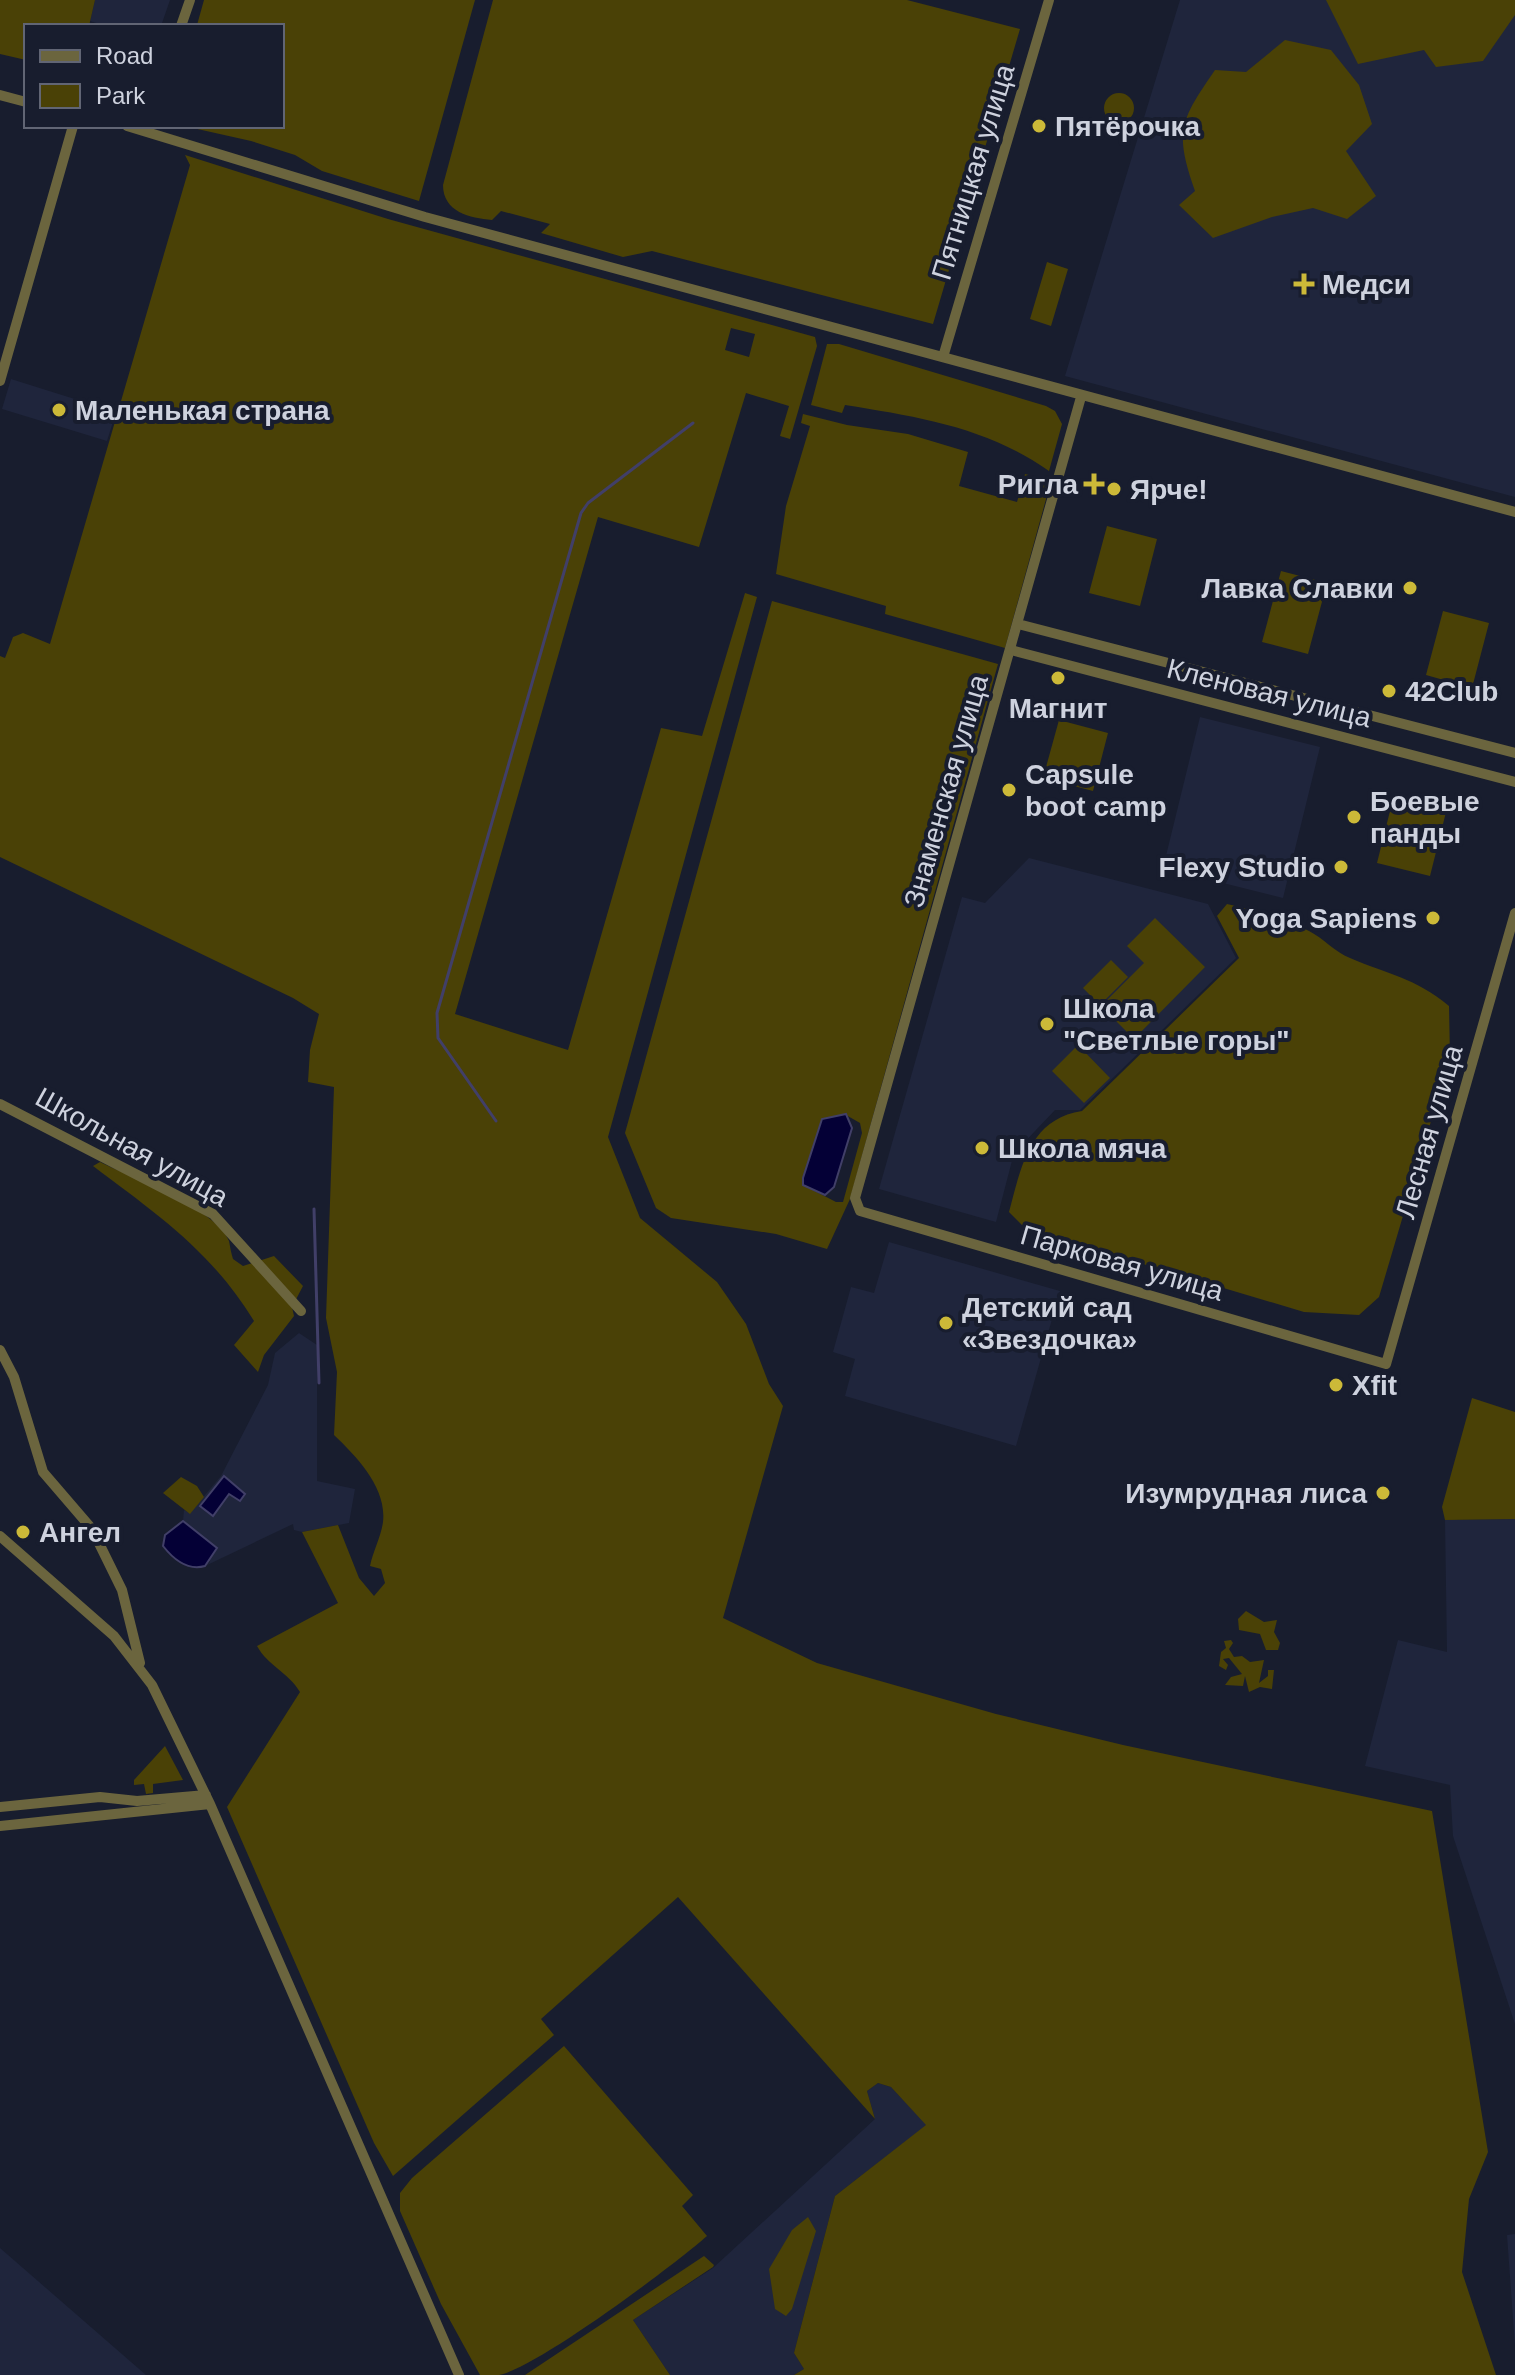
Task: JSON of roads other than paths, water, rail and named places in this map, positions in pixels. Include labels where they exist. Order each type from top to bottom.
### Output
[{"type":"street","points":[[182,24],[190,0]]},
{"type":"street","name":"Пятницкая улица","points":[[943,357],[1049,0]]},
{"type":"street","points":[[0,95],[24,101]]},
{"type":"street","points":[[0,381],[72,128]]},
{"type":"street","points":[[146,128],[425,217],[1515,512]]},
{"type":"street","name":"Знаменская улица","points":[[855,1198],[1081,397]]},
{"type":"street","name":"Кленовая улица","points":[[1018,624],[1515,753]]},
{"type":"street","name":"Кленовая улица","points":[[1011,650],[1515,782]]},
{"type":"street","name":"Лесная улица","points":[[1386,1364],[1515,913]]},
{"type":"street","name":"Школьная улица","points":[[0,1104],[213,1214],[301,1311]]},
{"type":"street","name":"Парковая улица","points":[[855,1198],[857,1208],[868,1216],[1386,1364]]},
{"type":"street","points":[[0,1350],[14,1377],[43,1472],[92,1529],[122,1590],[141,1669],[208,1800],[459,2375]]},
{"type":"street","points":[[0,1536],[92,1614],[141,1669]]},
{"type":"street","points":[[0,1807],[100,1797],[137,1801],[208,1800]]},
{"type":"street","points":[[0,1826],[89,1820],[208,1800]]},
{"type":"waterway","points":[[496,1121],[438,1038],[437,1013],[581,513],[588,503],[693,423]]},
{"type":"waterway","points":[[314,1209],[319,1383]]},
{"type":"place","name":"Пятёрочка","points":[[1039,126]]},
{"type":"place","name":"Медси","points":[[1304,284]]},
{"type":"place","name":"Маленькая страна","points":[[59,410]]},
{"type":"place","name":"Ригла","points":[[1094,484]]},
{"type":"place","name":"Ярче!","points":[[1114,489]]},
{"type":"place","name":"Лавка Славки","points":[[1410,588]]},
{"type":"place","name":"Магнит","points":[[1058,678]]},
{"type":"place","name":"42Club","points":[[1389,691]]},
{"type":"place","name":"Capsule boot camp","points":[[1009,790]]},
{"type":"place","name":"Боевые панды","points":[[1354,817]]},
{"type":"place","name":"Flexy Studio","points":[[1341,867]]},
{"type":"place","name":"Yoga Sapiens","points":[[1433,918]]},
{"type":"place","name":"Школа \"Светлые горы\"","points":[[1047,1024]]},
{"type":"place","name":"Школа мяча","points":[[982,1148]]},
{"type":"place","name":"Детский сад «Звездочка»","points":[[946,1323]]},
{"type":"place","name":"Xfit","points":[[1336,1385]]},
{"type":"place","name":"Изумрудная лиса","points":[[1383,1493]]},
{"type":"place","name":"Ангел","points":[[23,1532]]}]
